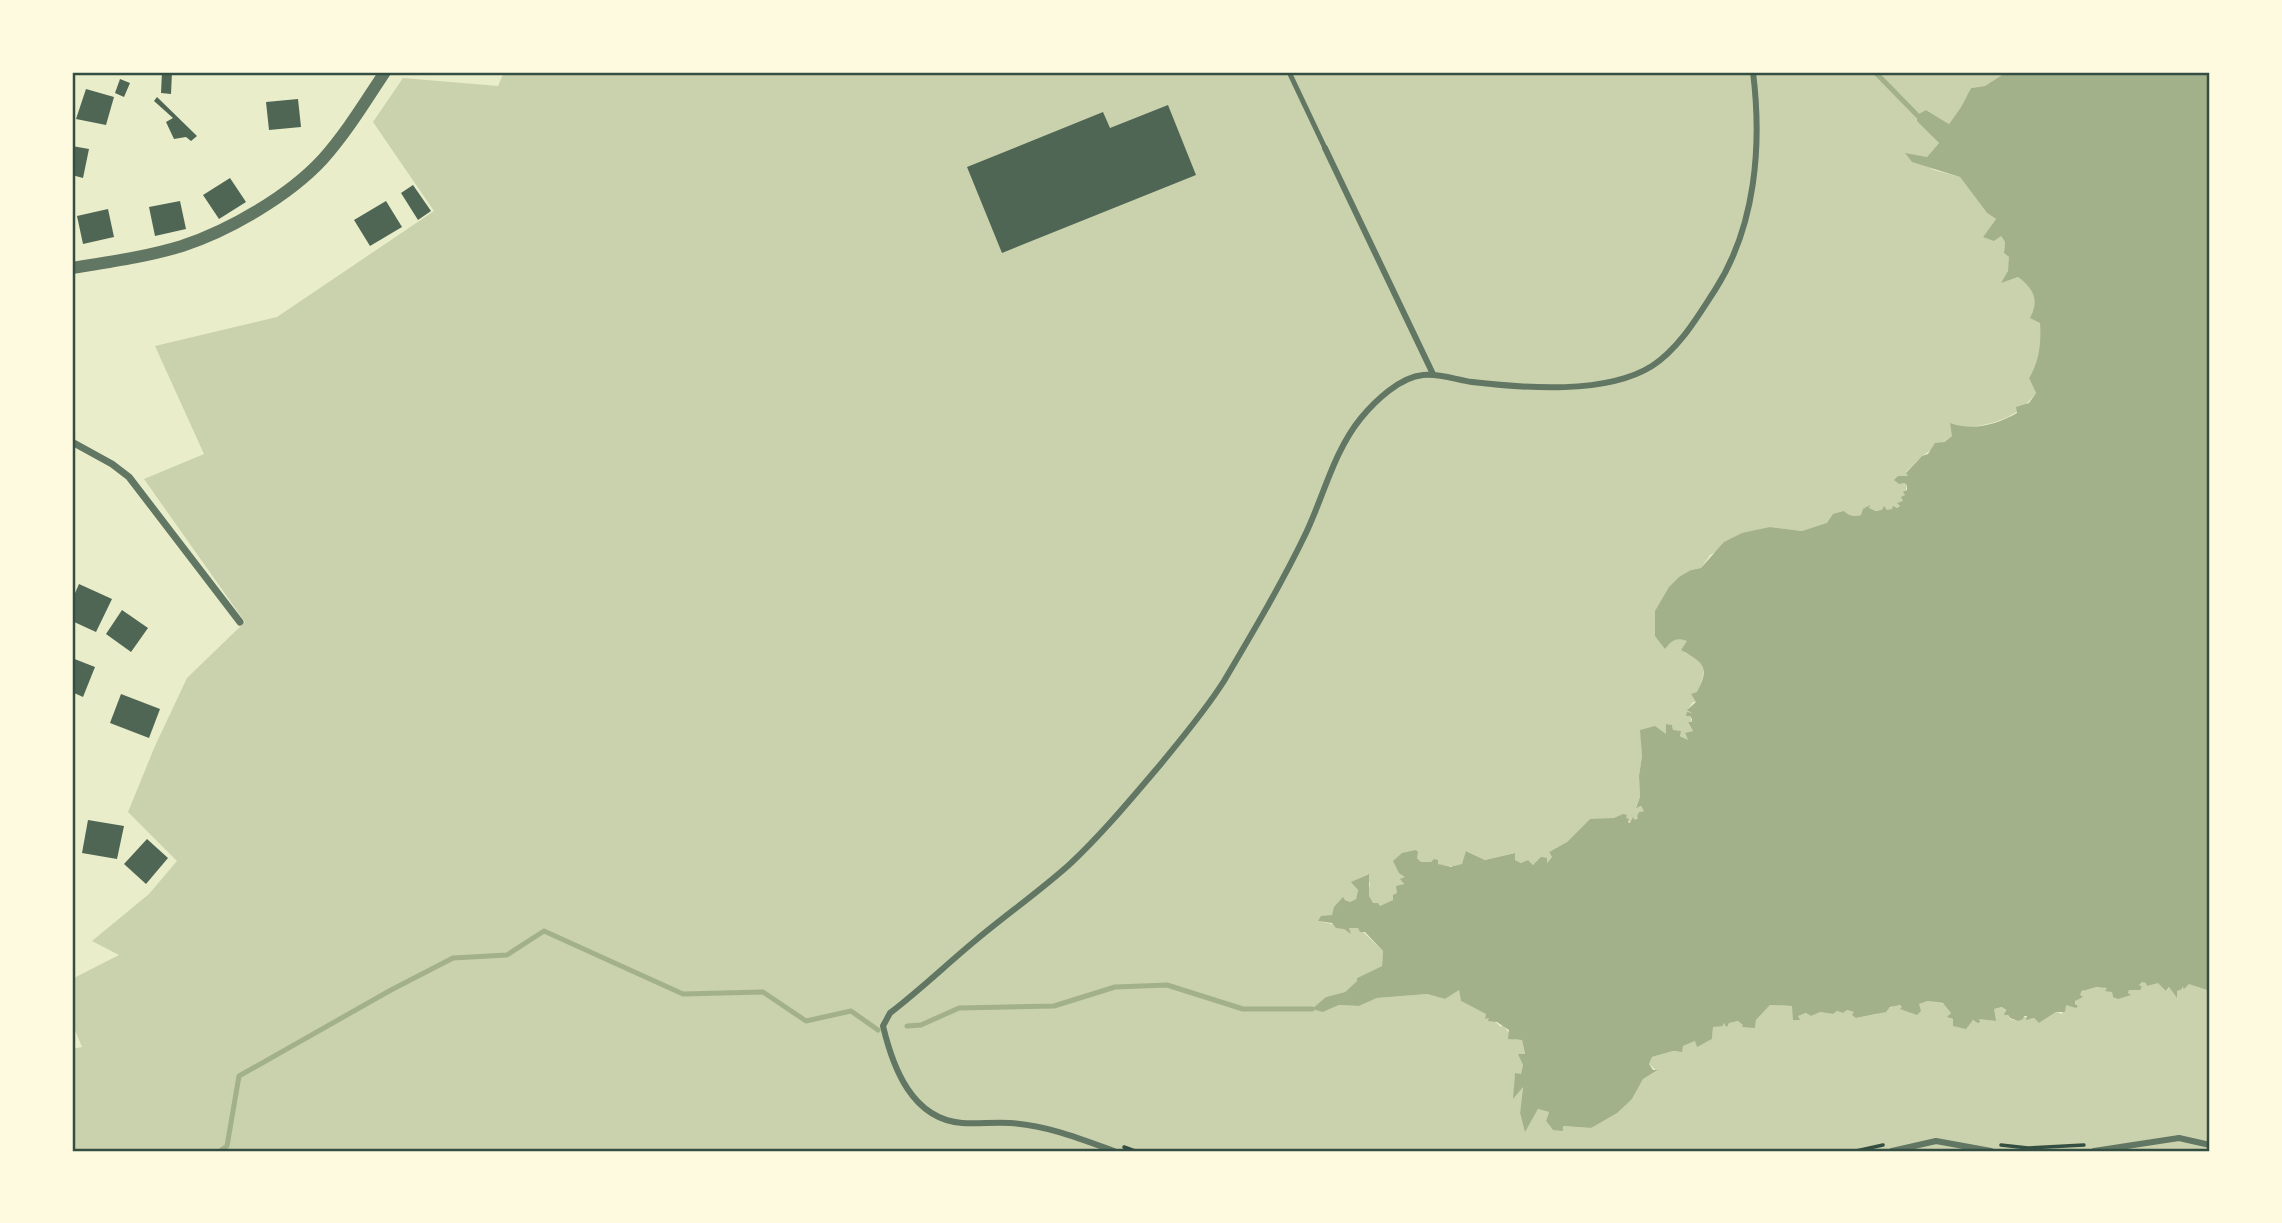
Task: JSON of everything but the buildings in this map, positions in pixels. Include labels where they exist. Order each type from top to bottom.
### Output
[{"type":"street","points":[[72,268],[183,246],[219,231],[291,188],[321,161],[349,128],[385,72]]},
{"type":"street","points":[[1114,1151],[1038,1127],[1011,1123],[959,1123],[924,1111],[912,1097],[894,1063],[883,1026],[890,1013],[1069,865],[1145,783],[1211,702],[1293,562],[1333,467],[1360,418],[1379,399],[1403,382],[1420,375],[1433,374],[1507,385],[1571,387],[1633,375],[1653,365],[1670,351],[1721,281],[1741,236],[1754,175],[1757,139],[1753,72]]},
{"type":"street","points":[[1325,148],[1433,374]]},
{"type":"street","points":[[72,442],[130,477],[240,622]]},
{"type":"street","points":[[2093,1148],[2179,1139],[2210,1145]]},
{"type":"street","points":[[1892,1151],[1936,1141],[1991,1151]]},
{"type":"lane","points":[[1289,72],[1325,148]]},
{"type":"path","points":[[1856,1151],[1892,1143]]},
{"type":"path","points":[[1994,1143],[2028,1149],[2093,1148]]},
{"type":"path","points":[[1120,1145],[1135,1151]]},
{"type":"shaded area","points":[[504,72],[2003,72],[2003,75],[1985,86],[1971,88],[1949,124],[1926,110],[1918,121],[1939,143],[1927,157],[1906,154],[1934,170],[1960,177],[1987,213],[1996,219],[1983,237],[2001,236],[2005,242],[2004,253],[2009,257],[2009,271],[2002,282],[2018,277],[2028,284],[2035,297],[2041,347],[2029,378],[2036,393],[2009,416],[1989,424],[1953,430],[1952,436],[1922,456],[1906,472],[1909,476],[1904,477],[1904,483],[1907,485],[1903,501],[1897,508],[1880,511],[1869,508],[1862,515],[1802,531],[1770,527],[1710,555],[1701,568],[1691,570],[1672,641],[1679,638],[1688,641],[1685,653],[1700,661],[1703,667],[1697,702],[1693,702],[1688,709],[1692,714],[1692,722],[1688,722],[1693,731],[1685,734],[1689,741],[1673,731],[1672,725],[1666,724],[1667,735],[1656,729],[1641,730],[1640,797],[1636,807],[1642,806],[1644,811],[1639,812],[1639,817],[1635,820],[1633,818],[1631,823],[1626,819],[1590,819],[1567,842],[1549,852],[1552,857],[1546,864],[1546,858],[1533,865],[1528,860],[1521,863],[1515,860],[1514,853],[1485,860],[1467,851],[1462,864],[1447,866],[1421,862],[1417,858],[1416,850],[1401,888],[1388,904],[1381,906],[1370,899],[1368,874],[1352,882],[1358,890],[1356,899],[1350,902],[1345,900],[1332,915],[1318,921],[1349,928],[1358,927],[1383,951],[1382,966],[1357,978],[1345,992],[1326,997],[1323,1012],[1339,1005],[1359,1006],[1377,998],[1427,994],[1445,999],[1459,989],[1461,1001],[1487,1014],[1485,1018],[1490,1017],[1501,1027],[1503,1025],[1515,1040],[1522,1040],[1525,1055],[1519,1054],[1523,1065],[1521,1075],[1515,1073],[1514,1097],[1523,1085],[1520,1113],[1525,1130],[1538,1109],[1549,1112],[1546,1121],[1553,1130],[1563,1130],[1562,1126],[1591,1128],[1632,1099],[1643,1079],[1657,1071],[1649,1064],[1652,1057],[1678,1052],[1682,1046],[1695,1041],[1706,1042],[1712,1039],[1713,1027],[1722,1023],[1737,1021],[1755,1028],[1756,1020],[1770,1005],[1793,1006],[1794,1020],[1799,1020],[1797,1016],[1807,1013],[1811,1016],[1819,1012],[1833,1014],[1847,1010],[1854,1012],[1856,1018],[1877,1014],[1896,1005],[1919,1008],[1919,1004],[1928,1001],[1946,1004],[1951,1013],[1950,1018],[1967,1026],[1976,1019],[1994,1021],[1994,1009],[2003,1007],[2010,1019],[2018,1021],[2023,1016],[2034,1018],[2039,1023],[2056,1012],[2062,1014],[2065,1004],[2076,1008],[2075,1000],[2084,990],[2104,986],[2112,991],[2113,997],[2128,993],[2129,990],[2140,990],[2141,982],[2159,983],[2167,991],[2169,987],[2177,991],[2181,985],[2190,984],[2210,991],[2210,1151],[72,1151],[72,1049],[82,1047],[72,1023],[72,979],[119,955],[92,941],[149,894],[177,861],[128,812],[187,678],[245,622],[144,479],[204,454],[155,346],[277,317],[434,211],[373,122],[403,78],[498,86]]},
{"type":"shaded area","points":[[2003,72],[2210,72],[2210,991],[2189,984],[2177,991],[2177,998],[2169,987],[2166,991],[2158,983],[2147,986],[2142,982],[2139,985],[2142,987],[2140,990],[2129,990],[2131,995],[2118,999],[2113,997],[2112,992],[2105,991],[2107,988],[2097,987],[2082,991],[2080,995],[2083,997],[2075,1001],[2078,1006],[2076,1008],[2066,1005],[2065,1012],[2056,1012],[2039,1023],[2034,1018],[2026,1020],[2027,1016],[2018,1021],[2010,1018],[2004,1015],[2006,1010],[2002,1007],[1994,1009],[1996,1021],[1979,1019],[1978,1023],[1973,1020],[1966,1029],[1953,1026],[1953,1019],[1947,1017],[1951,1013],[1943,1003],[1928,1001],[1919,1004],[1921,1011],[1917,1015],[1900,1009],[1900,1005],[1890,1007],[1886,1012],[1856,1018],[1852,1015],[1854,1012],[1847,1010],[1833,1014],[1820,1012],[1811,1016],[1806,1013],[1798,1016],[1800,1020],[1793,1020],[1792,1006],[1770,1005],[1756,1020],[1755,1028],[1742,1027],[1738,1021],[1729,1023],[1727,1027],[1723,1023],[1723,1026],[1713,1027],[1712,1039],[1697,1047],[1695,1041],[1683,1046],[1682,1052],[1673,1051],[1652,1057],[1649,1064],[1653,1070],[1658,1070],[1643,1079],[1632,1099],[1617,1113],[1591,1128],[1563,1126],[1563,1131],[1553,1130],[1546,1121],[1549,1112],[1538,1109],[1525,1132],[1520,1113],[1523,1087],[1513,1099],[1515,1073],[1521,1074],[1523,1065],[1518,1054],[1525,1054],[1522,1040],[1508,1039],[1509,1030],[1497,1022],[1488,1021],[1489,1018],[1485,1019],[1486,1014],[1461,1001],[1459,990],[1445,999],[1427,994],[1377,998],[1359,1006],[1339,1005],[1323,1012],[1312,1009],[1326,997],[1345,992],[1357,978],[1382,966],[1383,951],[1365,932],[1360,932],[1358,928],[1349,928],[1351,934],[1336,928],[1332,923],[1318,921],[1321,916],[1332,915],[1334,907],[1343,897],[1350,902],[1356,899],[1358,890],[1351,882],[1369,874],[1369,896],[1373,903],[1380,906],[1393,900],[1393,895],[1397,893],[1396,886],[1404,884],[1400,879],[1405,877],[1399,873],[1393,861],[1402,853],[1416,850],[1417,858],[1421,862],[1431,862],[1434,859],[1438,860],[1438,864],[1452,867],[1462,864],[1466,851],[1485,860],[1515,853],[1515,860],[1521,863],[1528,860],[1533,865],[1541,857],[1547,858],[1547,863],[1552,857],[1549,852],[1567,842],[1590,819],[1614,818],[1623,814],[1627,815],[1630,823],[1633,817],[1635,820],[1639,812],[1644,811],[1641,806],[1636,808],[1640,797],[1640,730],[1655,726],[1666,734],[1666,724],[1672,725],[1673,730],[1681,731],[1680,736],[1688,740],[1685,733],[1693,731],[1688,722],[1692,722],[1692,719],[1686,716],[1687,712],[1692,713],[1687,710],[1696,702],[1691,694],[1697,692],[1704,670],[1699,662],[1681,650],[1687,641],[1674,640],[1665,649],[1655,636],[1655,611],[1669,587],[1679,577],[1701,568],[1724,542],[1742,533],[1770,527],[1802,531],[1827,523],[1833,514],[1844,511],[1856,516],[1861,515],[1863,509],[1870,505],[1869,508],[1876,511],[1882,510],[1884,506],[1887,510],[1893,506],[1897,508],[1900,506],[1897,503],[1903,501],[1901,497],[1905,495],[1903,492],[1907,490],[1907,485],[1894,480],[1898,476],[1908,476],[1906,473],[1922,456],[1928,454],[1935,443],[1944,442],[1952,436],[1950,423],[1975,427],[1992,424],[2017,413],[2016,407],[2029,403],[2036,393],[2029,378],[2039,351],[2040,323],[2030,318],[2035,300],[2028,286],[2018,277],[2001,283],[2008,271],[2009,257],[2004,253],[2005,242],[2001,236],[1994,241],[1983,237],[1996,219],[1987,213],[1960,177],[1912,162],[1905,153],[1927,157],[1939,143],[1917,121],[1917,115],[1926,110],[1949,124],[1971,88],[1985,86]]},
{"type":"waterway","points":[[1875,72],[1917,115]]},
{"type":"waterway","points":[[220,1151],[227,1146],[239,1076],[453,958],[507,955],[544,931],[683,994],[763,992],[806,1021],[851,1011],[878,1030]]},
{"type":"waterway","points":[[907,1026],[921,1025],[959,1008],[1054,1006],[1115,987],[1167,985],[1243,1009],[1312,1009]]}]
